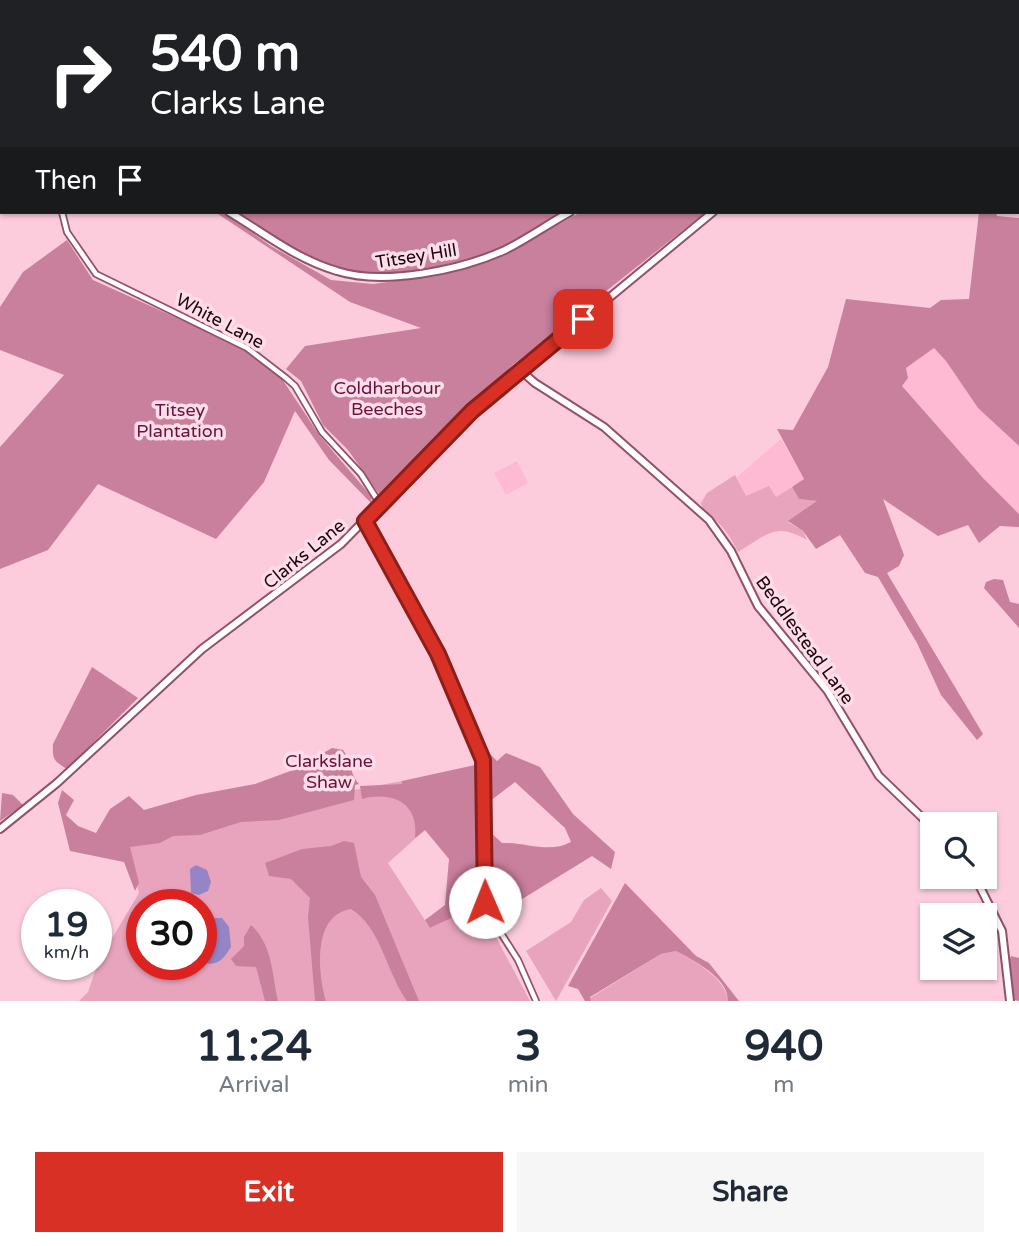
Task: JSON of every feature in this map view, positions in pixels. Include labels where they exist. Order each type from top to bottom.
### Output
[{"type":"main road","name":"Titsey Hill","points":[[232,214],[267,238],[316,264],[338,272],[373,278],[449,268],[504,250],[567,214]]},
{"type":"main road","name":"Clarks Lane","points":[[0,829],[54,786],[202,649],[315,567],[365,521],[472,411],[711,214]]},
{"type":"main road","name":"Beddlestead Lane","points":[[520,370],[535,383],[604,427],[709,520],[731,551],[758,606],[827,690],[879,776],[920,815]]},
{"type":"main road","points":[[981,889],[1002,930],[1010,1001]]},
{"type":"street","name":"White Lane","points":[[62,214],[67,232],[96,274],[247,348],[295,386],[322,432],[361,474],[380,505]]},
{"type":"street","points":[[365,521],[438,654],[483,760],[485,902],[490,916],[518,960],[536,1001]]},
{"type":"shaded area","points":[[934,348],[978,408],[1019,446],[1019,514],[983,478],[902,386],[908,378],[906,368]]},
{"type":"shaded area","points":[[781,439],[804,479],[776,497],[745,496],[737,477]]},
{"type":"shaded area","points":[[517,461],[528,483],[506,495],[494,473]]},
{"type":"shaded area","points":[[735,475],[746,496],[769,486],[776,497],[792,487],[799,499],[818,501],[788,522],[803,531],[807,540],[787,531],[779,531],[764,536],[738,552],[724,529],[704,512],[701,503],[707,493]]},
{"type":"shaded area","points":[[402,781],[426,829],[388,863],[430,928],[476,906],[479,910],[484,908],[489,924],[530,1001],[79,1001],[88,992],[92,980],[112,980],[112,938],[126,915],[126,980],[217,980],[217,889],[138,889],[125,834]]},
{"type":"shaded area","points":[[196,865],[207,870],[211,882],[209,889],[191,889],[190,869]]},
{"type":"shaded area","points":[[601,888],[612,901],[556,1001],[526,951],[571,922],[584,900]]},
{"type":"shaded area","points":[[217,918],[222,918],[229,927],[231,947],[218,962]]},
{"type":"shaded area","points":[[676,951],[700,965],[715,978],[726,992],[729,1001],[591,1001],[590,998],[661,954]]},
{"type":"green space","name":"Coldharbour Beeches","points":[[218,214],[226,214],[271,246],[331,280],[373,284],[432,276],[491,261],[577,214],[703,214],[514,364],[379,494],[348,450],[323,425],[301,381],[286,369],[305,346],[421,328],[350,302]]},
{"type":"green space","points":[[241,214],[558,214],[509,244],[485,255],[422,270],[378,273],[340,269],[326,265],[287,245]]},
{"type":"green space","points":[[979,214],[1019,218],[1019,446],[978,408],[934,348],[906,368],[908,378],[902,386],[983,478],[1019,514],[1019,527],[1000,526],[979,543],[968,525],[938,536],[883,499],[904,555],[899,566],[887,573],[983,734],[977,740],[941,695],[917,643],[878,577],[865,573],[840,535],[816,549],[803,531],[788,521],[817,501],[799,499],[792,487],[804,479],[777,429],[793,430],[828,367],[846,299],[930,308],[941,300],[969,299]]},
{"type":"green space","name":"Titsey Plantation","points":[[67,240],[93,280],[248,350],[280,376],[320,436],[372,497],[371,503],[329,460],[295,411],[264,482],[216,539],[98,484],[48,550],[0,569],[0,447],[64,375],[0,350],[0,307],[23,272]]},
{"type":"green space","points":[[1003,580],[1010,602],[1019,604],[1019,628],[984,588],[986,582]]},
{"type":"green space","points":[[92,667],[138,698],[67,769],[55,760],[53,744]]},
{"type":"green space","name":"Clarkslane Shaw","points":[[332,748],[343,750],[359,784],[355,785],[354,800],[279,820],[241,822],[200,835],[173,836],[160,843],[130,847],[139,883],[136,889],[124,862],[70,851],[58,803],[62,790],[74,800],[66,815],[78,826],[96,833],[110,809],[129,796],[144,810],[196,795],[255,784],[293,770]]},
{"type":"green space","points":[[488,752],[497,761],[506,753],[540,767],[573,814],[615,852],[611,869],[592,856],[496,915],[489,903],[488,830],[502,843],[554,847],[571,842],[565,828],[515,782],[489,802],[484,756]]},
{"type":"green space","points":[[480,766],[484,908],[478,910],[475,907],[430,928],[425,920],[445,905],[449,859],[425,830],[415,838],[413,816],[402,802],[384,797],[362,799],[360,786],[402,784],[402,781]]},
{"type":"green space","points":[[2,793],[13,795],[23,805],[0,821]]},
{"type":"green space","points":[[344,841],[354,843],[361,877],[375,895],[419,1001],[407,1001],[376,938],[361,917],[351,909],[338,914],[324,933],[320,961],[326,1001],[315,1001],[308,917],[310,898],[291,879],[269,876],[265,863],[302,849],[331,846]]},
{"type":"green space","points":[[625,883],[696,956],[709,963],[739,1001],[728,1001],[723,985],[716,977],[676,951],[661,954],[590,997],[591,1001],[585,1001],[578,989],[568,986]]},
{"type":"green space","points":[[251,925],[268,951],[278,1001],[265,1001],[256,967],[236,966],[231,959],[244,946],[244,937]]},
{"type":"green space","points":[[1011,956],[1019,958],[1019,1001],[1014,1000],[1009,961]]},
{"type":"route","points":[[485,902],[483,760],[438,654],[414,616],[365,521],[472,411],[583,319]]}]
